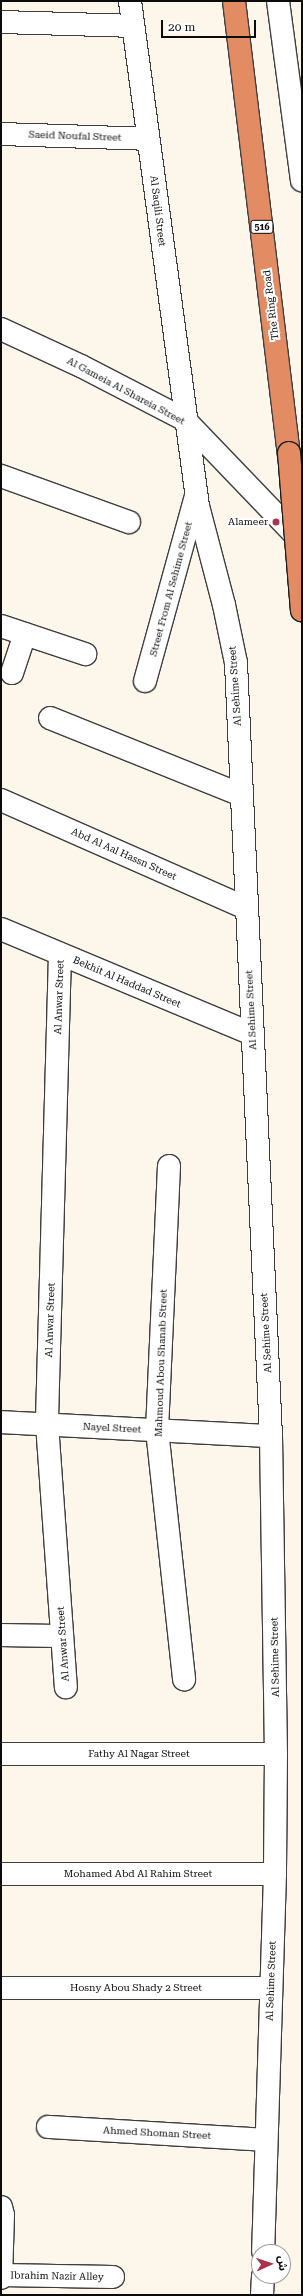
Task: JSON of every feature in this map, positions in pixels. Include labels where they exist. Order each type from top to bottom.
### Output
[{"type":"highway","name":"The Ring Road","points":[[234,1],[289,453],[302,610]]},
{"type":"street","name":"Al Saqili Street","points":[[130,1],[185,420]]},
{"type":"street","points":[[278,1],[302,180]]},
{"type":"street","points":[[1,22],[133,26]]},
{"type":"street","name":"Saeid Noufal Street","points":[[1,134],[148,138]]},
{"type":"street","name":"Al Gameia Al Shareia Street","points":[[1,329],[81,366],[185,420],[302,542]]},
{"type":"street","name":"Al Sehime Street","points":[[185,420],[196,496],[207,547],[231,633],[236,663],[271,1436],[276,1754],[275,1874],[265,2140],[263,2244]]},
{"type":"street","points":[[1,476],[129,522]]},
{"type":"street","name":"Street From Al Sehime Street","points":[[145,681],[196,496]]},
{"type":"street","points":[[1,626],[85,654]]},
{"type":"street","points":[[12,673],[25,634]]},
{"type":"street","points":[[50,718],[242,795]]},
{"type":"street","name":"Abd Al Aal Hassn Street","points":[[1,800],[246,908]]},
{"type":"street","name":"Bekhit Al Haddad Street","points":[[1,929],[252,1034]]},
{"type":"street","name":"Al Anwar Street","points":[[60,954],[47,1424],[66,1687]]},
{"type":"street","name":"Mahmoud Abou Shanab Street","points":[[169,1166],[157,1430],[184,1680]]},
{"type":"street","name":"Nayel Street","points":[[1,1422],[271,1436]]},
{"type":"street","points":[[1,1635],[62,1636]]},
{"type":"street","name":"Fathy Al Nagar Street","points":[[1,1754],[276,1754]]},
{"type":"street","name":"Mohamed Abd Al Rahim Street","points":[[1,1874],[275,1874]]},
{"type":"street","name":"Hosny Abou Shady 2 Street","points":[[1,1988],[271,1988]]},
{"type":"street","name":"Ahmed Shoman Street","points":[[48,2127],[265,2140]]},
{"type":"street","points":[[1,2277],[2,2211]]},
{"type":"street","name":"Ibrahim Nazir Alley","points":[[1,2277],[113,2277]]},
{"type":"street","points":[[262,2295],[263,2284]]},
{"type":"place","name":"Alameer","points":[[276,522]]}]
